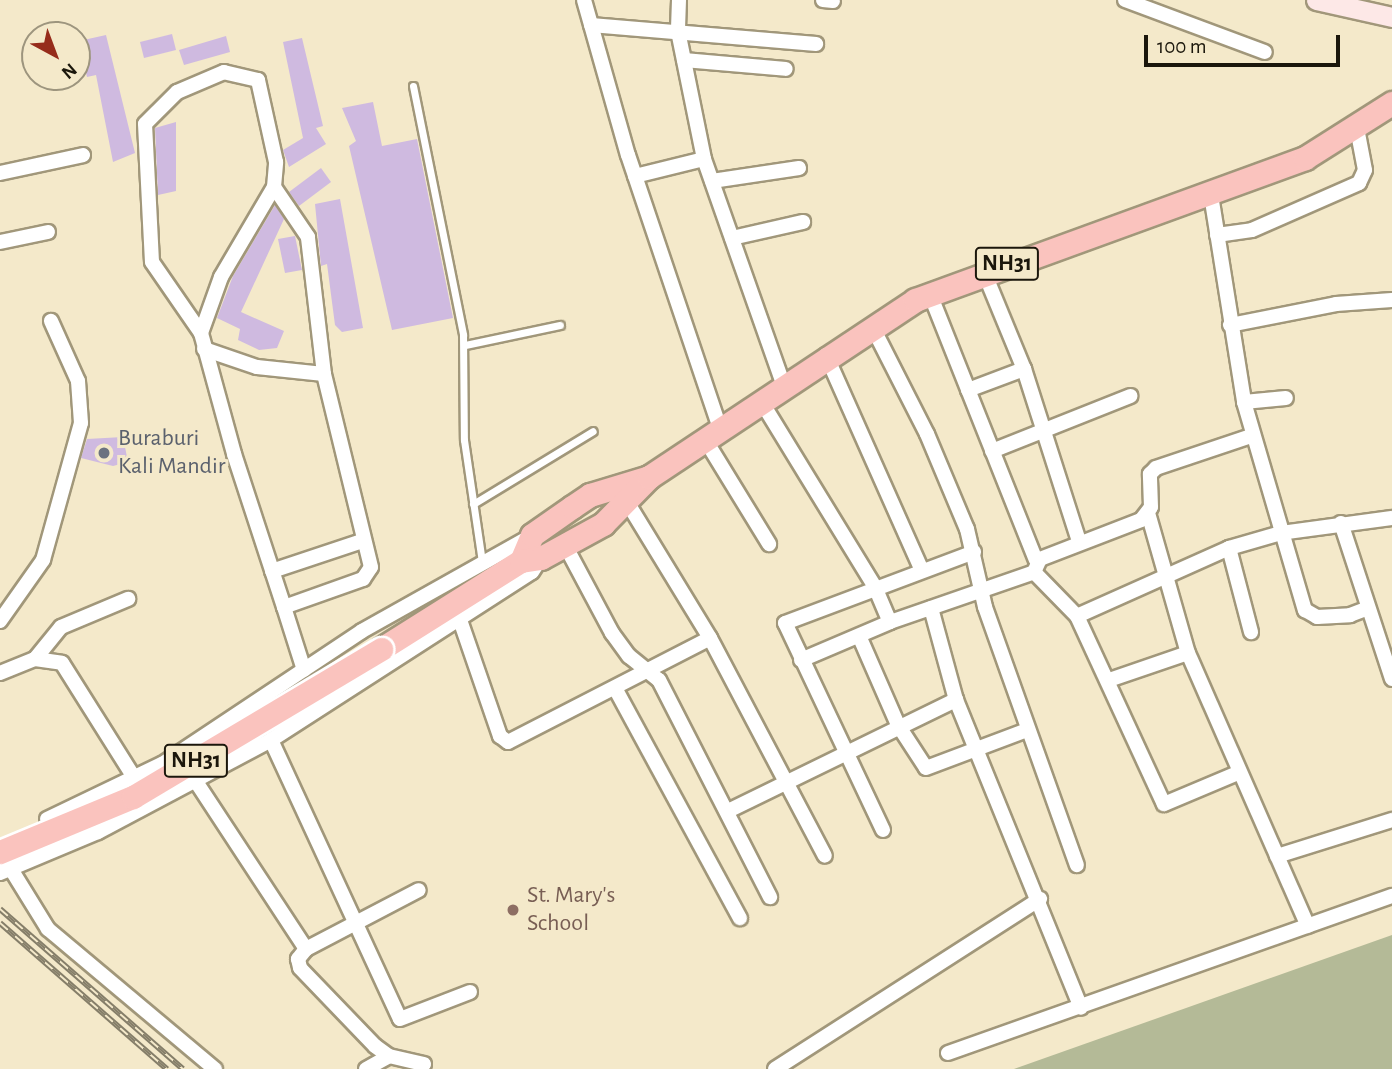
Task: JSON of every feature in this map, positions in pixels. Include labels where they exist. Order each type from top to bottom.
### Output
[{"type":"highway","name":"NH31","points":[[532,535],[572,507],[649,477],[713,436],[826,355],[930,294],[984,272],[1211,195],[1305,158],[1357,128],[1392,103]]},
{"type":"highway","name":"NH31","points":[[2,860],[133,797],[531,560],[589,532],[628,502],[649,477]]},
{"type":"highway","points":[[572,507],[570,526],[589,532]]},
{"type":"highway","points":[[531,560],[532,535]]},
{"type":"main road","points":[[1316,0],[1392,17]]},
{"type":"street","points":[[584,0],[713,436],[769,544]]},
{"type":"street","points":[[678,0],[678,31],[704,159],[783,386]]},
{"type":"street","points":[[1125,0],[1265,52]]},
{"type":"street","points":[[591,25],[816,44]]},
{"type":"street","points":[[684,60],[786,68]]},
{"type":"street","points":[[201,333],[221,277],[274,187],[276,162],[258,80],[225,72],[206,78],[160,105],[145,124],[152,262],[201,333],[304,670]]},
{"type":"street","points":[[1217,235],[1252,230],[1359,183],[1365,170],[1357,128]]},
{"type":"street","points":[[0,173],[83,155]]},
{"type":"street","points":[[635,176],[704,159]]},
{"type":"street","points":[[712,181],[799,168]]},
{"type":"street","points":[[274,187],[301,226],[312,253],[324,374],[369,576],[284,607]]},
{"type":"street","points":[[1211,195],[1230,325],[1251,436],[1307,612],[1350,615],[1368,608]]},
{"type":"street","points":[[732,238],[803,222]]},
{"type":"street","points":[[0,242],[48,232]]},
{"type":"street","points":[[984,272],[1024,369],[1079,541]]},
{"type":"street","points":[[930,294],[1035,566],[1077,616],[1164,803],[1240,772]]},
{"type":"street","points":[[1230,325],[1336,304],[1392,300]]},
{"type":"street","points":[[0,621],[43,560],[81,423],[78,381],[51,321]]},
{"type":"street","points":[[872,326],[927,434],[974,552],[983,590],[1027,730],[1077,865]]},
{"type":"street","points":[[204,349],[257,367],[324,374]]},
{"type":"street","points":[[826,355],[922,570]]},
{"type":"street","points":[[968,390],[1024,369]]},
{"type":"street","points":[[992,451],[1130,396]]},
{"type":"street","points":[[1244,402],[1286,398]]},
{"type":"street","points":[[761,401],[876,587],[890,622]]},
{"type":"street","points":[[1251,436],[1156,468],[1148,513],[1169,574],[1188,653],[1308,926]]},
{"type":"street","points":[[628,502],[710,638],[825,856]]},
{"type":"street","points":[[801,660],[860,638],[890,622],[983,590],[1035,566],[1079,541],[1148,513]]},
{"type":"street","points":[[1077,616],[1229,548],[1281,533],[1392,518]]},
{"type":"street","points":[[1341,523],[1392,679]]},
{"type":"street","points":[[47,819],[135,779],[304,670],[482,562],[532,535]]},
{"type":"street","points":[[272,571],[362,541]]},
{"type":"street","points":[[565,545],[612,633],[659,680],[771,897]]},
{"type":"street","points":[[1229,548],[1251,632]]},
{"type":"street","points":[[883,830],[843,753],[801,660],[787,620],[974,552]]},
{"type":"street","points":[[215,1069],[48,929],[2,860],[196,783],[271,740],[532,572],[531,560]]},
{"type":"street","points":[[35,659],[61,628],[128,599]]},
{"type":"street","points":[[931,608],[956,700],[1040,899],[1081,1008]]},
{"type":"street","points":[[459,617],[500,736],[508,742],[615,688],[644,667],[710,638]]},
{"type":"street","points":[[860,638],[898,725],[926,768],[1027,730]]},
{"type":"street","points":[[1109,680],[1188,653]]},
{"type":"street","points":[[0,673],[35,659],[50,657],[73,673],[135,779]]},
{"type":"street","points":[[615,688],[740,918]]},
{"type":"street","points":[[728,811],[898,725],[956,700]]},
{"type":"street","points":[[271,740],[400,1019],[470,992]]},
{"type":"street","points":[[179,752],[196,783],[306,949]]},
{"type":"street","points":[[1277,856],[1392,820]]},
{"type":"street","points":[[419,890],[357,926],[306,949],[298,959],[300,968],[389,1056],[424,1064]]},
{"type":"street","points":[[948,1053],[1392,896]]},
{"type":"street","points":[[775,1069],[1040,899]]},
{"type":"street","points":[[366,1069],[389,1056]]},
{"type":"lane","points":[[413,86],[464,345],[464,440],[482,562]]},
{"type":"lane","points":[[464,345],[560,325]]},
{"type":"lane","points":[[473,504],[593,431]]},
{"type":"green space","points":[[1392,935],[1392,1069],[1014,1069]]},
{"type":"building","points":[[172,34],[176,50],[144,58],[140,42]]},
{"type":"building","points":[[106,35],[135,153],[113,162],[96,75],[91,76],[91,38]]},
{"type":"building","points":[[226,36],[230,52],[184,65],[179,50]]},
{"type":"building","points":[[302,38],[323,126],[316,128],[326,144],[289,167],[283,150],[303,138],[283,42]]},
{"type":"building","points":[[373,102],[382,146],[417,139],[453,318],[392,330],[349,146],[356,141],[342,108]]},
{"type":"building","points":[[176,122],[176,191],[158,195],[155,128]]},
{"type":"building","points":[[321,168],[331,182],[299,206],[289,192]]},
{"type":"building","points":[[340,199],[363,328],[342,332],[335,325],[327,264],[321,266],[315,204]]},
{"type":"building","points":[[275,205],[284,219],[241,312],[284,331],[277,348],[259,350],[238,340],[240,329],[217,318],[233,276]]},
{"type":"building","points":[[295,236],[302,270],[285,273],[278,239]]},
{"type":"building","points":[[123,437],[128,462],[113,466],[81,458],[87,439]]},
{"type":"railway","points":[[0,909],[183,1069]]},
{"type":"railway","points":[[0,923],[167,1069]]},
{"type":"place","name":"Buraburi Kali Mandir","points":[[104,453]]},
{"type":"place","name":"St. Mary's School","points":[[513,910]]}]
